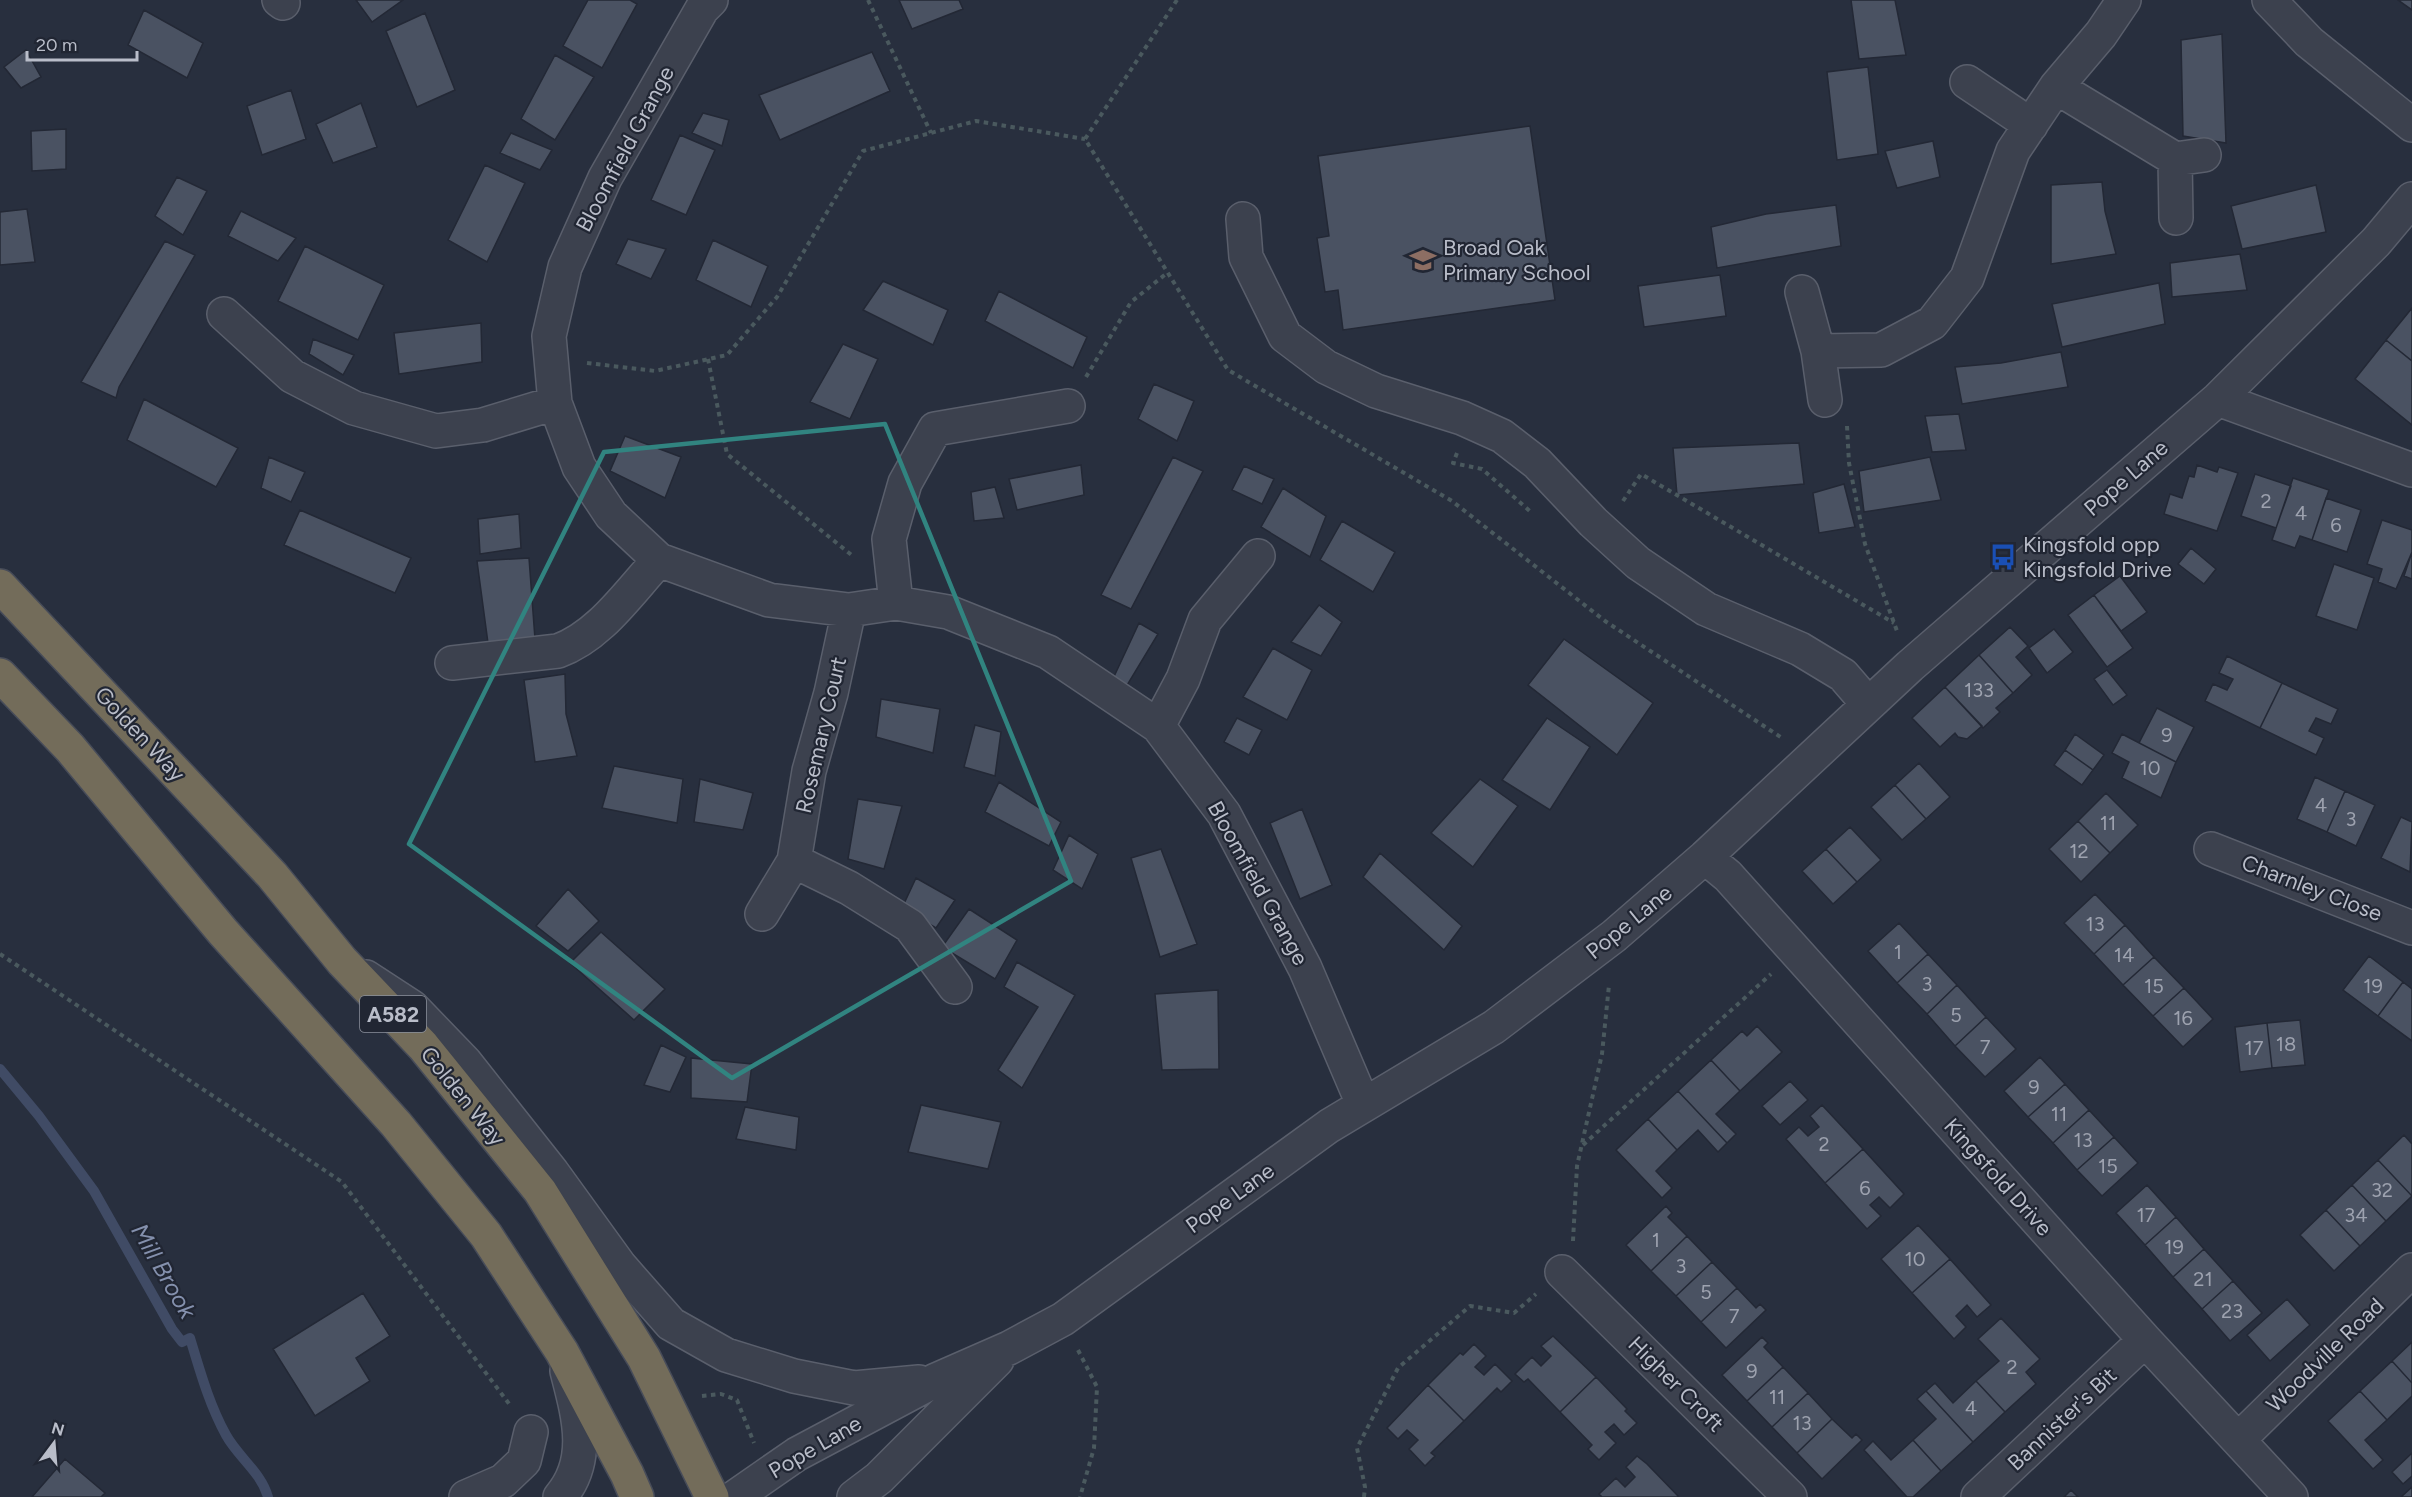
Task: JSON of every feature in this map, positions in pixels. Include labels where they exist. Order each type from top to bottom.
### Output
[{"type":"highway","name":"Golden Way","points":[[0,586],[272,875],[342,961],[423,1046],[540,1191],[644,1358],[712,1497]]},
{"type":"highway","points":[[0,675],[70,748],[223,932],[404,1133],[486,1235],[562,1352],[637,1497]]},
{"type":"street","name":"Bloomfield Grange","points":[[711,0],[702,9],[610,168],[565,267],[549,336],[550,359],[555,403],[579,467],[611,515],[659,560],[769,600],[849,609],[896,603],[948,612],[1048,652],[1158,726],[1224,813],[1305,968],[1363,1104]]},
{"type":"street","points":[[1818,351],[1881,350],[1932,323],[1967,278],[2013,152],[2056,87],[2101,34],[2124,0]]},
{"type":"street","points":[[2269,0],[2309,42],[2412,125]]},
{"type":"street","points":[[1967,82],[2031,124]]},
{"type":"street","points":[[2056,87],[2189,157],[2176,218]]},
{"type":"street","name":"Pope Lane","points":[[735,1497],[797,1454],[936,1380],[1009,1348],[1062,1319],[1363,1104],[1494,1026],[1614,936],[1705,857],[1910,666],[2218,399],[2368,250],[2412,199]]},
{"type":"street","points":[[1243,219],[1246,258],[1285,336],[1326,368],[1366,386],[1462,418],[1502,436],[1537,462],[1638,564],[1706,609],[1800,649],[1843,675],[1868,705]]},
{"type":"street","points":[[1802,292],[1818,351],[1825,400]]},
{"type":"street","points":[[224,314],[292,376],[354,408],[435,431],[483,424],[555,403]]},
{"type":"street","points":[[2218,399],[2412,470]]},
{"type":"street","points":[[896,603],[890,538],[905,483],[935,429],[1068,406]]},
{"type":"street","points":[[1158,726],[1183,679],[1205,620],[1258,556]]},
{"type":"street","points":[[452,663],[558,651],[573,646],[590,635],[659,560]]},
{"type":"street","name":"Rosemary Court","points":[[762,914],[794,861],[808,771],[831,693],[849,609]]},
{"type":"street","name":"Charnley Close","points":[[2211,849],[2412,928]]},
{"type":"street","name":"Kingsfold Drive","points":[[1705,857],[1728,876],[2145,1340],[2291,1497]]},
{"type":"street","points":[[794,861],[849,888],[910,926],[955,987]]},
{"type":"street","points":[[342,961],[412,1007],[465,1062],[552,1172],[620,1266],[671,1324],[726,1355],[794,1376],[854,1388],[936,1380]]},
{"type":"street","name":"Woodville Road","points":[[2238,1440],[2412,1270]]},
{"type":"street","name":"Higher Croft","points":[[1562,1272],[1790,1497]]},
{"type":"street","name":"Bannister's Bit","points":[[1978,1497],[2145,1340]]},
{"type":"street","points":[[854,1497],[879,1478],[1009,1348]]},
{"type":"street","points":[[560,1497],[570,1485],[582,1448],[575,1403],[562,1352]]},
{"type":"street","points":[[466,1497],[503,1480],[524,1461],[531,1432]]},
{"type":"path","points":[[868,0],[931,133]]},
{"type":"path","points":[[550,359],[655,371],[727,355],[777,297],[863,151],[976,121],[1085,140]]},
{"type":"path","points":[[1068,406],[1131,302],[1167,273]]},
{"type":"path","points":[[708,359],[727,454],[859,561]]},
{"type":"path","points":[[1825,400],[1846,405],[1849,463],[1865,544],[1910,666]]},
{"type":"path","points":[[1603,531],[1641,474],[1894,623]]},
{"type":"path","points":[[1364,1497],[1365,1487],[1357,1448],[1398,1368],[1470,1306],[1514,1313],[1562,1272],[1573,1248],[1577,1166],[1602,1054],[1614,936]]},
{"type":"path","points":[[1582,1146],[1796,952]]},
{"type":"path","points":[[0,954],[342,1182],[531,1432]]},
{"type":"path","points":[[1062,1319],[1097,1387],[1094,1448],[1080,1497]]},
{"type":"highlighted area","points":[[885,424],[1071,881],[732,1078],[409,844],[604,452]]},
{"type":"building","points":[[356,0],[403,0],[372,22]]},
{"type":"building","points":[[588,0],[630,0],[637,4],[602,68],[563,46]]},
{"type":"building","points":[[899,0],[959,0],[963,9],[912,29]]},
{"type":"building","points":[[1851,0],[1895,0],[1906,55],[1859,59]]},
{"type":"building","points":[[2398,0],[2412,0],[2412,10]]},
{"type":"building","points":[[144,10],[203,43],[187,78],[128,45]]},
{"type":"building","points":[[425,13],[455,90],[417,107],[386,31]]},
{"type":"building","points":[[2222,34],[2226,143],[2183,136],[2181,40]]},
{"type":"building","points":[[26,50],[41,77],[21,88],[4,67]]},
{"type":"building","points":[[872,52],[890,91],[780,140],[759,95]]},
{"type":"building","points":[[555,55],[594,77],[555,140],[521,119]]},
{"type":"building","points":[[1868,67],[1878,154],[1837,160],[1827,72]]},
{"type":"building","points":[[291,90],[306,139],[262,155],[247,106]]},
{"type":"building","points":[[361,103],[377,147],[333,163],[316,124]]},
{"type":"building","points":[[703,113],[729,120],[722,146],[692,133]]},
{"type":"building","points":[[1530,126],[1555,300],[1343,330],[1338,290],[1325,292],[1317,238],[1329,236],[1318,156]]},
{"type":"building","points":[[66,129],[66,169],[32,171],[31,131]]},
{"type":"building","points":[[511,133],[552,150],[540,170],[500,153]]},
{"type":"building","points":[[680,135],[715,150],[686,215],[651,200]]},
{"type":"building","points":[[1933,141],[1940,177],[1897,188],[1885,151]]},
{"type":"building","points":[[485,165],[525,183],[487,262],[448,240]]},
{"type":"building","points":[[177,177],[207,191],[183,235],[155,216]]},
{"type":"building","points":[[2102,182],[2105,211],[2116,254],[2051,264],[2051,185]]},
{"type":"building","points":[[2316,185],[2326,232],[2242,249],[2231,206]]},
{"type":"building","points":[[1836,205],[1841,246],[1717,268],[1711,227],[1766,214]]},
{"type":"building","points":[[27,209],[35,262],[0,265],[0,212]]},
{"type":"building","points":[[241,211],[296,238],[278,261],[228,236]]},
{"type":"building","points":[[628,239],[666,249],[651,279],[616,264]]},
{"type":"building","points":[[713,240],[768,266],[751,307],[696,280]]},
{"type":"building","points":[[165,241],[195,255],[119,387],[116,398],[81,382]]},
{"type":"building","points":[[305,246],[384,285],[358,340],[278,301]]},
{"type":"building","points":[[2240,254],[2247,290],[2172,297],[2170,263]]},
{"type":"building","points":[[1720,275],[1726,316],[1644,327],[1638,286]]},
{"type":"building","points":[[883,281],[948,310],[933,345],[863,310]]},
{"type":"building","points":[[2159,283],[2165,324],[2062,347],[2052,304]]},
{"type":"building","points":[[999,291],[1087,337],[1073,368],[985,321]]},
{"type":"building","points":[[2412,308],[2412,361],[2386,340]]},
{"type":"building","points":[[481,323],[482,362],[399,374],[394,333]]},
{"type":"building","points":[[313,339],[354,355],[343,375],[309,354]]},
{"type":"building","points":[[2386,340],[2412,361],[2412,425],[2355,379]]},
{"type":"building","points":[[843,344],[878,359],[850,419],[810,402]]},
{"type":"building","points":[[2061,352],[2068,387],[1962,404],[1955,367],[2001,363]]},
{"type":"building","points":[[1154,384],[1194,401],[1177,441],[1138,419]]},
{"type":"building","points":[[144,399],[238,448],[216,487],[127,440]]},
{"type":"building","points":[[1959,414],[1966,450],[1932,452],[1925,416]]},
{"type":"building","points":[[625,436],[681,457],[665,498],[610,471]]},
{"type":"building","points":[[1799,443],[1804,484],[1677,495],[1673,448]]},
{"type":"building","points":[[269,457],[305,472],[291,502],[261,488]]},
{"type":"building","points":[[1173,457],[1203,471],[1131,609],[1101,595]]},
{"type":"building","points":[[1930,457],[1941,500],[1864,512],[1859,471]]},
{"type":"building","points":[[1081,465],[1084,495],[1017,510],[1009,479]]},
{"type":"building","points":[[2197,465],[2217,472],[2219,467],[2238,473],[2217,531],[2164,514],[2170,494],[2182,498],[2189,476],[2194,477]]},
{"type":"building","points":[[1244,466],[1274,479],[1262,504],[1232,490]]},
{"type":"building","points":[[2255,474],[2291,486],[2276,528],[2241,516]]},
{"type":"building","points":[[2293,478],[2329,490],[2312,540],[2300,536],[2295,548],[2272,540]]},
{"type":"building","points":[[1844,484],[1855,527],[1819,533],[1813,493]]},
{"type":"building","points":[[995,487],[1004,518],[974,521],[971,492]]},
{"type":"building","points":[[1283,488],[1326,516],[1310,557],[1261,527]]},
{"type":"building","points":[[2326,498],[2361,510],[2347,552],[2312,540]]},
{"type":"building","points":[[300,510],[411,558],[395,593],[284,545]]},
{"type":"building","points":[[519,514],[521,548],[480,554],[478,519]]},
{"type":"building","points":[[2382,520],[2412,530],[2412,552],[2396,589],[2378,582],[2382,569],[2367,564]]},
{"type":"building","points":[[1342,521],[1395,552],[1373,592],[1320,560]]},
{"type":"building","points":[[2191,548],[2216,569],[2204,584],[2178,564]]},
{"type":"building","points":[[2412,552],[2412,579],[2404,576]]},
{"type":"building","points":[[529,558],[535,639],[488,643],[477,561]]},
{"type":"building","points":[[2334,564],[2374,578],[2357,630],[2316,616]]},
{"type":"building","points":[[2120,576],[2147,612],[2121,631],[2094,595]]},
{"type":"building","points":[[2094,595],[2133,648],[2107,667],[2068,615]]},
{"type":"building","points":[[1319,605],[1342,622],[1321,656],[1291,642]]},
{"type":"building","points":[[1139,623],[1158,634],[1126,687],[1111,683]]},
{"type":"building","points":[[2010,627],[2028,646],[2016,657],[2032,675],[2013,693],[1979,655]]},
{"type":"building","points":[[2054,629],[2073,652],[2047,673],[2029,648]]},
{"type":"building","points":[[1564,639],[1653,703],[1617,755],[1528,685]]},
{"type":"building","points":[[1273,648],[1312,670],[1287,720],[1243,697]]},
{"type":"building","points":[[1979,655],[2013,693],[1996,708],[2000,712],[1983,728],[1945,687]]},
{"type":"building","points":[[2227,656],[2282,683],[2260,728],[2205,701],[2213,684],[2227,690],[2233,679],[2219,673]]},
{"type":"building","points":[[2107,670],[2127,695],[2113,705],[2094,679]]},
{"type":"building","points":[[565,674],[566,714],[577,756],[535,762],[524,680]]},
{"type":"building","points":[[2282,683],[2338,709],[2331,724],[2316,718],[2309,731],[2324,738],[2316,755],[2260,728]]},
{"type":"building","points":[[1945,687],[1982,726],[1967,739],[1958,737],[1955,733],[1940,747],[1912,718]]},
{"type":"building","points":[[881,699],[940,709],[933,753],[876,737]]},
{"type":"building","points":[[2157,708],[2194,727],[2176,762],[2139,743]]},
{"type":"building","points":[[1237,718],[1262,730],[1249,755],[1224,742]]},
{"type":"building","points":[[1547,718],[1590,747],[1550,810],[1502,780]]},
{"type":"building","points":[[975,725],[1001,732],[995,776],[964,767]]},
{"type":"building","points":[[2075,734],[2104,755],[2093,770],[2065,750]]},
{"type":"building","points":[[2122,734],[2176,762],[2161,798],[2122,778],[2129,762],[2112,753]]},
{"type":"building","points":[[2065,750],[2093,770],[2082,785],[2054,765]]},
{"type":"building","points":[[1919,763],[1950,797],[1926,819],[1895,785]]},
{"type":"building","points":[[614,766],[683,779],[677,823],[602,808]]},
{"type":"building","points":[[2315,777],[2345,791],[2327,832],[2297,819]]},
{"type":"building","points":[[700,779],[753,793],[743,830],[694,822]]},
{"type":"building","points":[[1480,779],[1518,806],[1473,867],[1431,833]]},
{"type":"building","points":[[999,782],[1061,822],[1049,846],[985,812]]},
{"type":"building","points":[[1895,785],[1926,819],[1902,840],[1871,807]]},
{"type":"building","points":[[2345,791],[2375,805],[2356,846],[2327,832]]},
{"type":"building","points":[[2106,793],[2138,825],[2110,853],[2078,821]]},
{"type":"building","points":[[858,799],[902,806],[884,869],[848,859]]},
{"type":"building","points":[[1302,809],[1332,885],[1300,899],[1270,823]]},
{"type":"building","points":[[2401,817],[2412,822],[2410,872],[2381,858]]},
{"type":"building","points":[[2078,821],[2110,853],[2081,882],[2049,849]]},
{"type":"building","points":[[1850,827],[1881,860],[1857,882],[1826,849]]},
{"type":"building","points":[[1069,835],[1098,854],[1082,889],[1053,870]]},
{"type":"building","points":[[1161,849],[1197,944],[1160,957],[1131,858]]},
{"type":"building","points":[[1826,849],[1857,882],[1833,904],[1802,871]]},
{"type":"building","points":[[1380,853],[1462,926],[1444,950],[1363,877]]},
{"type":"building","points":[[916,878],[955,900],[936,928],[902,908]]},
{"type":"building","points":[[568,889],[599,921],[568,951],[536,926]]},
{"type":"building","points":[[2095,894],[2125,925],[2094,954],[2064,923]]},
{"type":"building","points":[[969,909],[1017,940],[995,979],[942,947]]},
{"type":"building","points":[[1899,923],[1928,954],[1897,983],[1868,951]]},
{"type":"building","points":[[2125,925],[2154,957],[2123,985],[2094,954]]},
{"type":"building","points":[[601,932],[665,989],[634,1020],[570,963]]},
{"type":"building","points":[[1928,954],[1957,985],[1927,1014],[1897,983]]},
{"type":"building","points":[[2369,956],[2403,982],[2378,1016],[2343,990]]},
{"type":"building","points":[[2154,957],[2184,988],[2153,1016],[2123,985]]},
{"type":"building","points":[[1017,962],[1075,995],[1022,1088],[998,1070],[1038,1007],[1004,987]]},
{"type":"building","points":[[2403,982],[2412,989],[2412,1041],[2378,1016]]},
{"type":"building","points":[[1957,985],[1986,1017],[1955,1046],[1927,1014]]},
{"type":"building","points":[[2184,988],[2213,1019],[2183,1047],[2153,1016]]},
{"type":"building","points":[[1218,990],[1219,1069],[1162,1070],[1155,994]]},
{"type":"building","points":[[1986,1017],[2016,1049],[1985,1077],[1955,1046]]},
{"type":"building","points":[[2300,1020],[2305,1065],[2272,1068],[2267,1023]]},
{"type":"building","points":[[2267,1023],[2272,1068],[2240,1072],[2235,1027]]},
{"type":"building","points":[[1757,1026],[1782,1052],[1740,1091],[1711,1060],[1742,1031],[1747,1036]]},
{"type":"building","points":[[661,1045],[686,1057],[670,1092],[644,1085]]},
{"type":"building","points":[[2040,1057],[2065,1084],[2028,1117],[2004,1091]]},
{"type":"building","points":[[691,1058],[752,1064],[747,1102],[691,1098]]},
{"type":"building","points":[[1711,1060],[1740,1091],[1716,1114],[1736,1134],[1727,1143],[1678,1091]]},
{"type":"building","points":[[1790,1081],[1808,1100],[1780,1125],[1762,1106]]},
{"type":"building","points":[[2065,1084],[2089,1110],[2053,1143],[2028,1117]]},
{"type":"building","points":[[1678,1091],[1727,1143],[1718,1152],[1698,1130],[1677,1150],[1648,1119]]},
{"type":"building","points":[[921,1105],[1001,1122],[988,1169],[908,1152]]},
{"type":"building","points":[[1822,1105],[1863,1149],[1825,1183],[1786,1139],[1799,1127],[1808,1136],[1819,1127],[1810,1116]]},
{"type":"building","points":[[745,1107],[799,1117],[796,1150],[736,1139]]},
{"type":"building","points":[[2089,1110],[2114,1137],[2077,1170],[2053,1143]]},
{"type":"building","points":[[1648,1119],[1677,1150],[1656,1171],[1672,1188],[1662,1198],[1616,1150]]},
{"type":"building","points":[[2404,1135],[2412,1144],[2412,1196],[2378,1160]]},
{"type":"building","points":[[2114,1137],[2138,1163],[2102,1196],[2077,1170]]},
{"type":"building","points":[[1863,1149],[1904,1194],[1890,1208],[1879,1197],[1870,1205],[1881,1216],[1867,1229],[1825,1183]]},
{"type":"building","points":[[2378,1160],[2412,1196],[2386,1221],[2352,1185]]},
{"type":"building","points":[[2147,1185],[2176,1217],[2145,1245],[2116,1213]]},
{"type":"building","points":[[2352,1185],[2386,1221],[2360,1246],[2326,1210]]},
{"type":"building","points":[[1666,1206],[1672,1213],[1668,1217],[1687,1236],[1651,1271],[1626,1245]]},
{"type":"building","points":[[2326,1210],[2360,1246],[2334,1271],[2300,1235]]},
{"type":"building","points":[[2176,1217],[2204,1249],[2173,1277],[2145,1245]]},
{"type":"building","points":[[1918,1225],[1950,1259],[1912,1293],[1881,1259]]},
{"type":"building","points":[[1687,1236],[1712,1262],[1676,1296],[1651,1271]]},
{"type":"building","points":[[2204,1249],[2233,1281],[2202,1309],[2173,1277]]},
{"type":"building","points":[[1950,1259],[1991,1305],[1977,1317],[1967,1305],[1956,1316],[1966,1327],[1954,1339],[1912,1293]]},
{"type":"building","points":[[1712,1262],[1737,1288],[1701,1322],[1676,1296]]},
{"type":"building","points":[[2233,1281],[2262,1313],[2230,1341],[2202,1309]]},
{"type":"building","points":[[1737,1288],[1756,1308],[1760,1304],[1766,1310],[1726,1348],[1701,1322]]},
{"type":"building","points":[[363,1293],[390,1336],[356,1358],[370,1381],[315,1416],[273,1349]]},
{"type":"building","points":[[2287,1299],[2310,1325],[2270,1361],[2247,1335]]},
{"type":"building","points":[[2001,1318],[2040,1359],[2026,1372],[2036,1384],[2005,1412],[1976,1381],[1999,1361],[1978,1339]]},
{"type":"building","points":[[1553,1336],[1596,1377],[1560,1412],[1528,1379],[1524,1382],[1515,1374],[1532,1357],[1541,1366],[1551,1356],[1541,1346]]},
{"type":"building","points":[[1762,1337],[1768,1343],[1764,1347],[1783,1367],[1747,1401],[1722,1375]]},
{"type":"building","points":[[2412,1342],[2412,1383],[2392,1361]]},
{"type":"building","points":[[1474,1344],[1486,1356],[1475,1367],[1484,1375],[1495,1364],[1512,1381],[1501,1392],[1497,1388],[1464,1421],[1428,1385],[1460,1353],[1463,1355]]},
{"type":"building","points":[[2392,1361],[2412,1383],[2412,1396],[2387,1420],[2360,1391]]},
{"type":"building","points":[[1783,1367],[1808,1393],[1772,1427],[1747,1401]]},
{"type":"building","points":[[1596,1377],[1627,1409],[1625,1411],[1637,1423],[1624,1435],[1614,1424],[1605,1432],[1616,1443],[1599,1460],[1588,1449],[1592,1445],[1560,1412]]},
{"type":"building","points":[[1976,1381],[2005,1412],[1973,1442],[1926,1391],[1935,1383],[1953,1403]]},
{"type":"building","points":[[1428,1385],[1464,1421],[1431,1453],[1435,1456],[1425,1466],[1409,1449],[1418,1440],[1407,1430],[1398,1439],[1387,1428]]},
{"type":"building","points":[[1926,1391],[1973,1442],[1941,1471],[1913,1440],[1936,1419],[1917,1399]]},
{"type":"building","points":[[2360,1391],[2387,1420],[2365,1440],[2383,1460],[2373,1469],[2328,1421]]},
{"type":"building","points":[[1808,1393],[1832,1419],[1797,1453],[1772,1427]]},
{"type":"building","points":[[1832,1419],[1852,1438],[1856,1434],[1862,1440],[1822,1479],[1797,1453]]},
{"type":"building","points":[[1913,1440],[1941,1471],[1913,1497],[1907,1497],[1864,1450],[1873,1441],[1891,1460]]},
{"type":"building","points":[[2412,1453],[2412,1476],[2403,1484],[2392,1472]]},
{"type":"building","points":[[1637,1456],[1679,1497],[1602,1497],[1599,1494],[1616,1478],[1625,1487],[1635,1477],[1626,1467]]},
{"type":"building","points":[[65,1459],[105,1493],[101,1497],[32,1497]]},
{"type":"building","points":[[2412,1487],[2412,1497],[2401,1497]]},
{"type":"building","points":[[2071,1490],[2078,1497],[2064,1497]]},
{"type":"waterway","name":"Mill Brook","points":[[0,1069],[39,1116],[94,1191],[172,1329],[182,1342],[190,1338],[205,1387],[220,1423],[231,1443],[255,1472],[268,1497]]},
{"type":"place","name":"Broad Oak Primary School","points":[[1423,260]]},
{"type":"place","name":"Kingsfold opp Kingsfold Drive","points":[[2003,557]]}]
